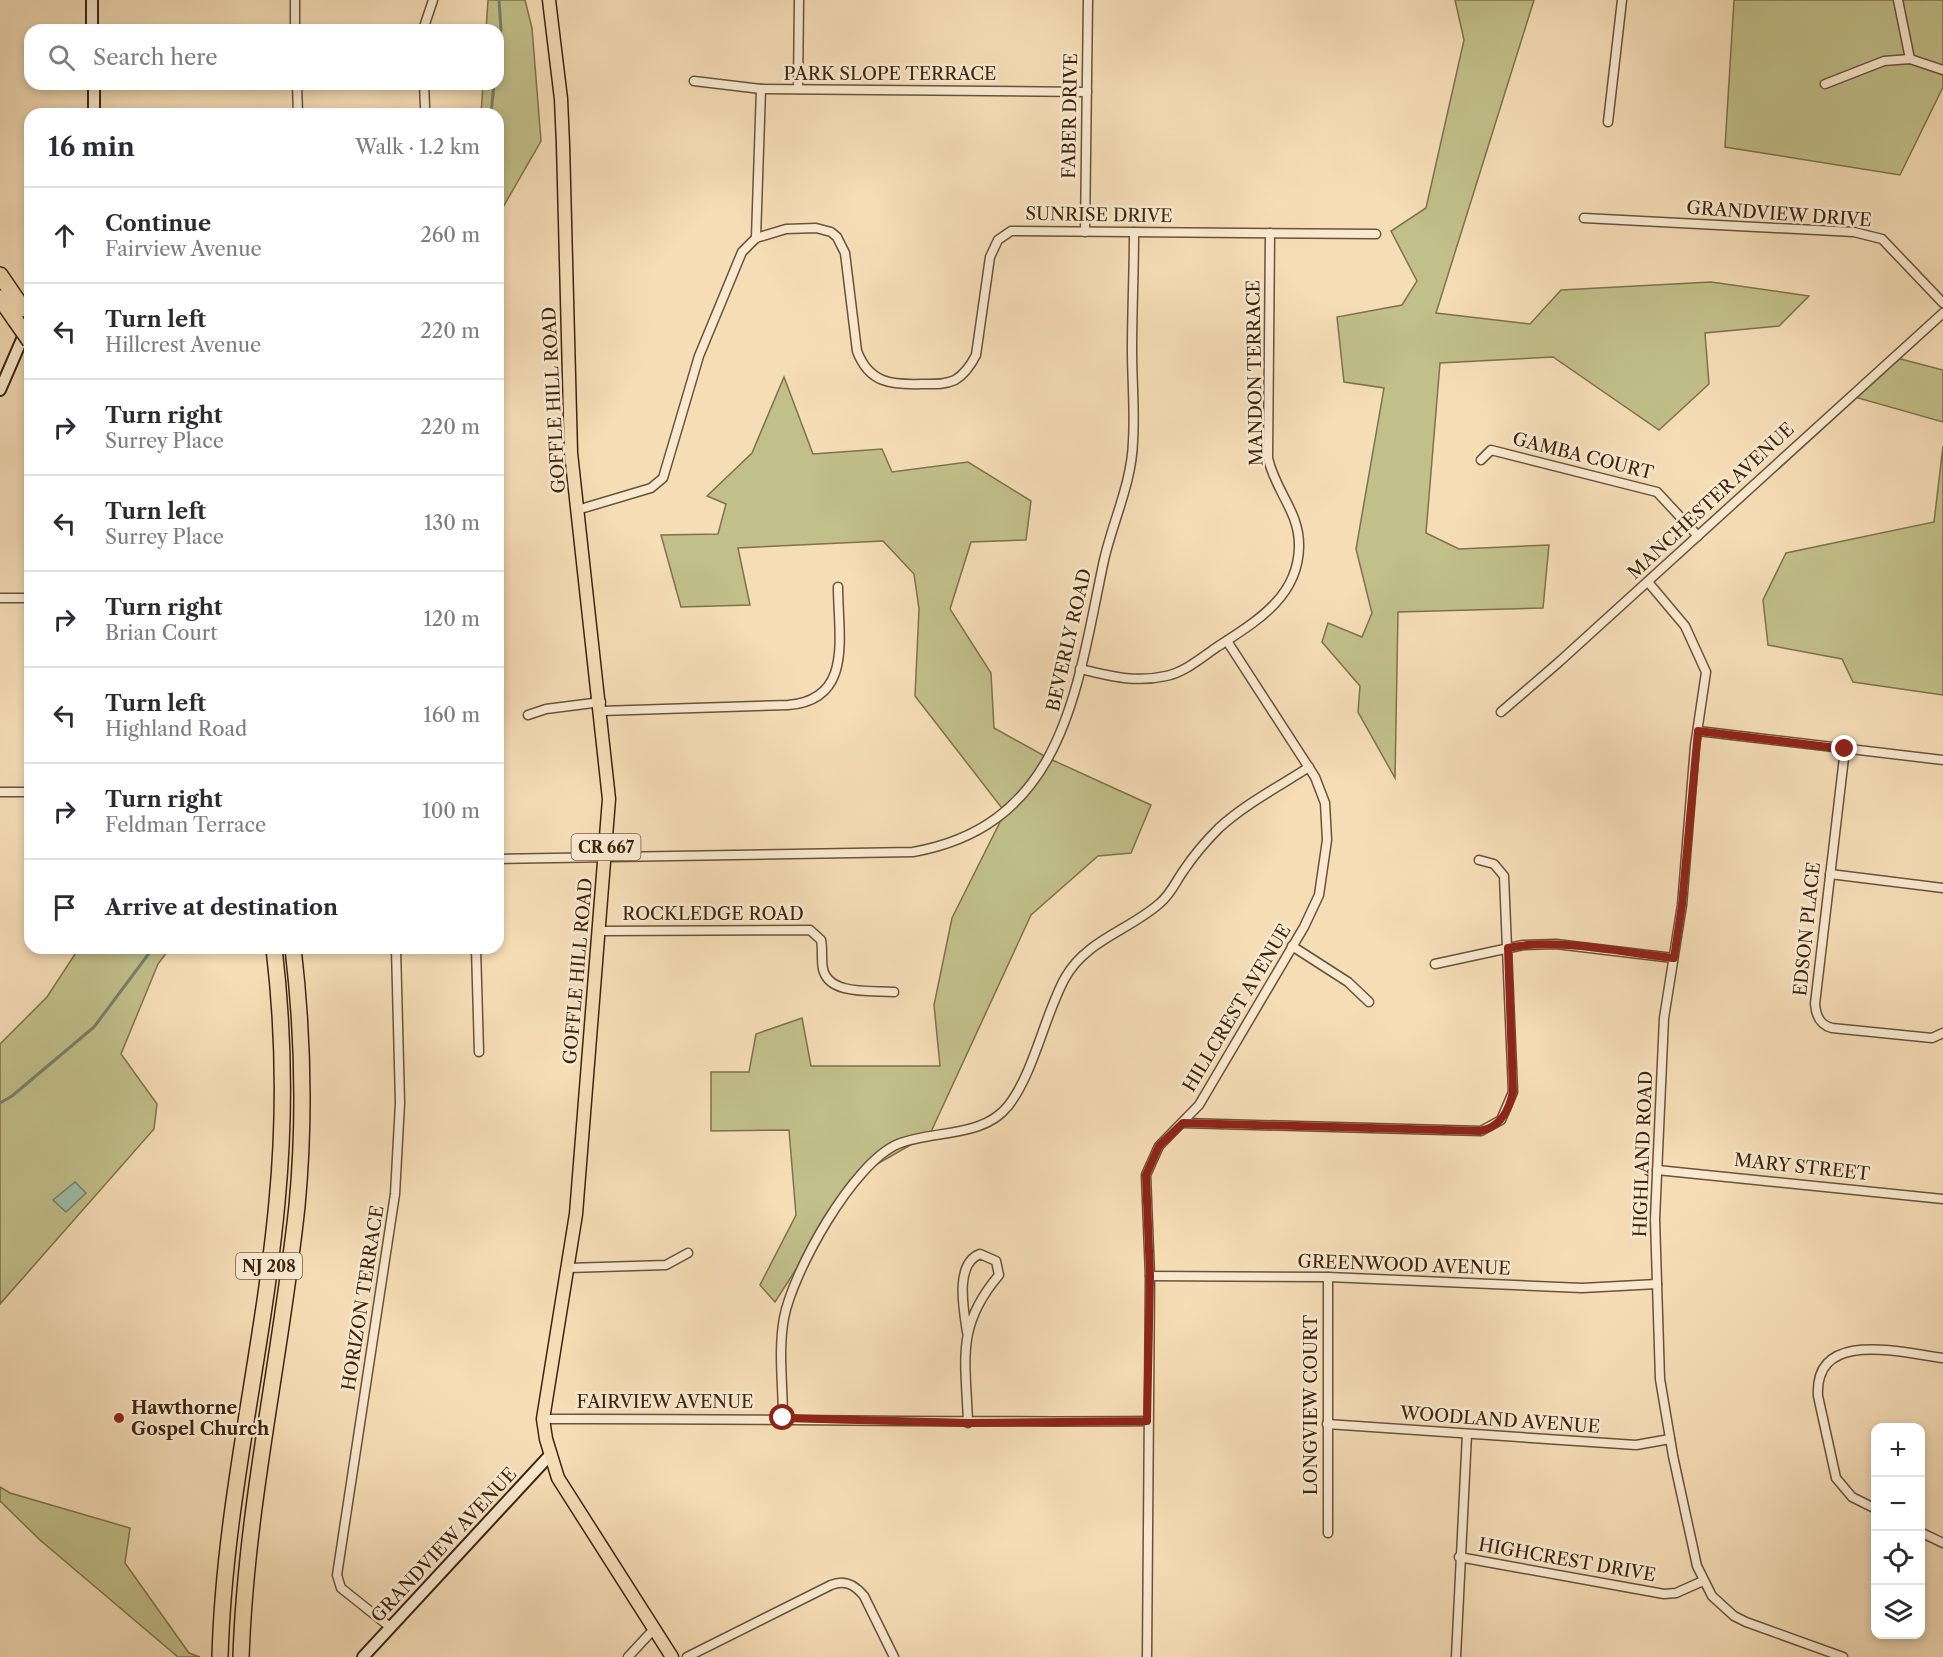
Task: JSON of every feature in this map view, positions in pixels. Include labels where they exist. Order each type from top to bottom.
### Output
[{"type":"highway","points":[[0,275],[24,315]]},
{"type":"highway","points":[[0,298],[24,316]]},
{"type":"highway","points":[[0,303],[24,316]]},
{"type":"highway","name":"NJ 208","points":[[220,1657],[230,1546],[273,1237],[280,1169],[281,1043],[274,954]]},
{"type":"highway","name":"NJ 208","points":[[241,1657],[249,1549],[288,1275],[300,1171],[302,1065],[293,954]]},
{"type":"main road","name":"GOFFLE HILL ROAD","points":[[549,0],[561,99],[571,453],[601,706],[609,799],[576,1214],[543,1419],[550,1455],[564,1488],[672,1657]]},
{"type":"street","points":[[92,0],[93,24]]},
{"type":"street","points":[[295,0],[296,24]]},
{"type":"street","points":[[425,24],[433,0]]},
{"type":"street","points":[[798,89],[799,0]]},
{"type":"street","name":"FABER DRIVE","points":[[1085,232],[1088,0]]},
{"type":"street","points":[[1608,122],[1622,0]]},
{"type":"street","points":[[1898,0],[1910,59]]},
{"type":"street","points":[[1825,84],[1884,61],[1910,59],[1943,70]]},
{"type":"street","name":"PARK SLOPE TERRACE","points":[[694,81],[761,89],[1087,92]]},
{"type":"street","points":[[577,510],[651,488],[663,478],[699,356],[742,252],[756,238],[761,89]]},
{"type":"street","points":[[94,90],[94,108]]},
{"type":"street","points":[[297,90],[298,108]]},
{"type":"street","points":[[424,90],[425,107]]},
{"type":"street","name":"GRANDVIEW DRIVE","points":[[1584,218],[1854,232],[1875,236],[1894,250],[1943,303]]},
{"type":"street","name":"SUNRISE DRIVE","points":[[756,238],[786,229],[816,228],[831,232],[837,237],[845,254],[857,351],[861,361],[866,369],[881,381],[903,385],[948,383],[964,373],[971,365],[976,355],[990,256],[998,240],[1004,234],[1018,230],[1376,234]]},
{"type":"street","name":"BEVERLY ROAD","points":[[504,859],[895,854],[948,843],[993,820],[1029,787],[1060,738],[1073,701],[1112,525],[1132,460],[1134,232]]},
{"type":"street","name":"MANDON TERRACE","points":[[1080,669],[1128,679],[1166,676],[1188,666],[1265,615],[1292,580],[1299,547],[1296,517],[1276,486],[1268,458],[1270,233]]},
{"type":"street","name":"MANCHESTER AVENUE","points":[[1501,712],[1648,582],[1943,313]]},
{"type":"street","points":[[0,390],[24,320]]},
{"type":"street","name":"GAMBA COURT","points":[[1481,460],[1491,450],[1657,492],[1698,536]]},
{"type":"street","name":"HIGHLAND ROAD","points":[[1648,582],[1685,626],[1704,663],[1706,685],[1698,731],[1683,894],[1665,1017],[1657,1170],[1660,1379],[1670,1439],[1697,1566],[1712,1596],[1734,1616],[1843,1657]]},
{"type":"street","points":[[528,715],[546,709],[601,706],[788,705],[815,700],[832,684],[837,669],[838,587]]},
{"type":"street","points":[[0,598],[24,598]]},
{"type":"street","name":"HILLCREST AVENUE","points":[[1147,1657],[1147,1421],[1150,1276],[1146,1175],[1159,1146],[1199,1105],[1315,906],[1322,880],[1327,840],[1325,803],[1310,767],[1227,641]]},
{"type":"street","points":[[1698,731],[1943,760]]},
{"type":"street","name":"EDSON PLACE","points":[[1845,749],[1815,1004],[1821,1023],[1832,1028],[1932,1038],[1943,1033]]},
{"type":"street","points":[[783,1418],[782,1330],[789,1299],[816,1244],[857,1177],[873,1161],[899,1144],[988,1122],[1003,1112],[1018,1089],[1065,978],[1077,961],[1100,941],[1160,904],[1196,854],[1219,828],[1310,767]]},
{"type":"street","points":[[0,792],[24,792]]},
{"type":"street","points":[[1183,1123],[1480,1131],[1494,1126],[1507,1112],[1513,1092],[1504,876],[1494,864],[1479,860]]},
{"type":"street","points":[[1830,874],[1943,888]]},
{"type":"street","name":"ROCKLEDGE ROAD","points":[[599,931],[810,930],[821,940],[823,968],[831,982],[844,988],[894,992]]},
{"type":"street","points":[[1435,964],[1523,945],[1556,944],[1674,958]]},
{"type":"street","points":[[1292,946],[1348,982],[1369,1002]]},
{"type":"street","name":"HORIZON TERRACE","points":[[390,1627],[341,1588],[338,1575],[395,1194],[400,1103],[396,954]]},
{"type":"street","points":[[476,954],[480,1052]]},
{"type":"street","name":"MARY STREET","points":[[1657,1170],[1943,1198]]},
{"type":"street","points":[[568,1268],[666,1265],[688,1254]]},
{"type":"street","points":[[967,1332],[974,1308],[999,1275],[996,1261],[980,1254],[973,1257],[968,1264],[963,1299],[967,1332],[968,1423]]},
{"type":"street","name":"GREENWOOD AVENUE","points":[[1150,1276],[1328,1277],[1582,1288],[1657,1284]]},
{"type":"street","name":"LONGVIEW COURT","points":[[1328,1277],[1328,1533]]},
{"type":"street","points":[[1871,1507],[1852,1497],[1836,1478],[1818,1396],[1817,1387],[1823,1371],[1842,1352],[1858,1349],[1943,1358]]},
{"type":"street","name":"FAIRVIEW AVENUE","points":[[543,1419],[783,1418],[968,1423],[1147,1421]]},
{"type":"street","name":"WOODLAND AVENUE","points":[[1327,1424],[1636,1445],[1670,1439]]},
{"type":"street","name":"HIGHCREST DRIVE","points":[[1456,1657],[1459,1557],[1467,1434]]},
{"type":"street","name":"GRANDVIEW AVENUE","points":[[363,1657],[550,1455]]},
{"type":"street","points":[[1925,1534],[1943,1543]]},
{"type":"street","name":"HIGHCREST DRIVE","points":[[1459,1557],[1664,1594],[1676,1593],[1703,1581]]},
{"type":"street","points":[[687,1657],[831,1585],[844,1582],[852,1584],[864,1596],[894,1657]]},
{"type":"street","points":[[628,1657],[654,1629]]},
{"type":"shaded area","points":[[488,0],[525,0],[532,28],[541,141],[504,206],[504,108],[481,108],[483,90],[504,90],[504,24],[486,24]]},
{"type":"shaded area","points":[[1455,0],[1534,0],[1436,313],[1530,324],[1561,290],[1711,282],[1809,296],[1779,326],[1705,333],[1709,384],[1659,430],[1553,357],[1440,363],[1426,533],[1459,549],[1549,545],[1543,608],[1398,612],[1395,778],[1358,712],[1360,686],[1322,642],[1328,623],[1362,637],[1372,613],[1356,549],[1384,388],[1344,382],[1337,317],[1402,305],[1417,281],[1391,231],[1426,208],[1464,40]]},
{"type":"shaded area","points":[[1734,0],[1943,0],[1943,87],[1900,175],[1725,147]]},
{"type":"shaded area","points":[[1893,357],[1943,370],[1943,422],[1851,396]]},
{"type":"shaded area","points":[[784,377],[813,454],[882,449],[892,472],[968,462],[1031,501],[1026,540],[971,542],[950,609],[991,673],[994,728],[1048,758],[1151,805],[1131,853],[1098,856],[1031,915],[930,1134],[856,1176],[775,1302],[760,1285],[796,1215],[789,1130],[711,1131],[711,1072],[749,1072],[756,1034],[802,1018],[811,1066],[940,1066],[934,1005],[952,918],[1005,812],[915,696],[919,609],[914,574],[883,541],[738,548],[750,605],[681,607],[661,535],[718,534],[726,504],[707,496],[752,453]]},
{"type":"shaded area","points":[[1943,446],[1943,695],[1853,682],[1842,659],[1768,645],[1763,600],[1786,553],[1934,522]]},
{"type":"shaded area","points":[[75,954],[166,954],[158,964],[121,1054],[157,1104],[154,1129],[0,1304],[0,1044],[47,997]]},
{"type":"shaded area","points":[[75,1182],[86,1193],[66,1212],[53,1200]]},
{"type":"shaded area","points":[[0,1487],[10,1493],[130,1528],[125,1563],[189,1653],[200,1657],[178,1657],[40,1540],[0,1501]]},
{"type":"waterway","points":[[499,0],[501,24]]},
{"type":"waterway","points":[[492,108],[493,90]]},
{"type":"waterway","points":[[0,1103],[12,1096],[94,1027],[149,954]]},
{"type":"place","name":"Hawthorne Gospel Church","points":[[119,1418]]},
{"type":"route","points":[[783,1418],[968,1423],[1147,1421],[1150,1276],[1146,1175],[1153,1157],[1167,1136],[1183,1123],[1480,1131],[1494,1126],[1507,1112],[1513,1092],[1508,948],[1556,944],[1674,958],[1682,905],[1698,731],[1845,749]]}]
